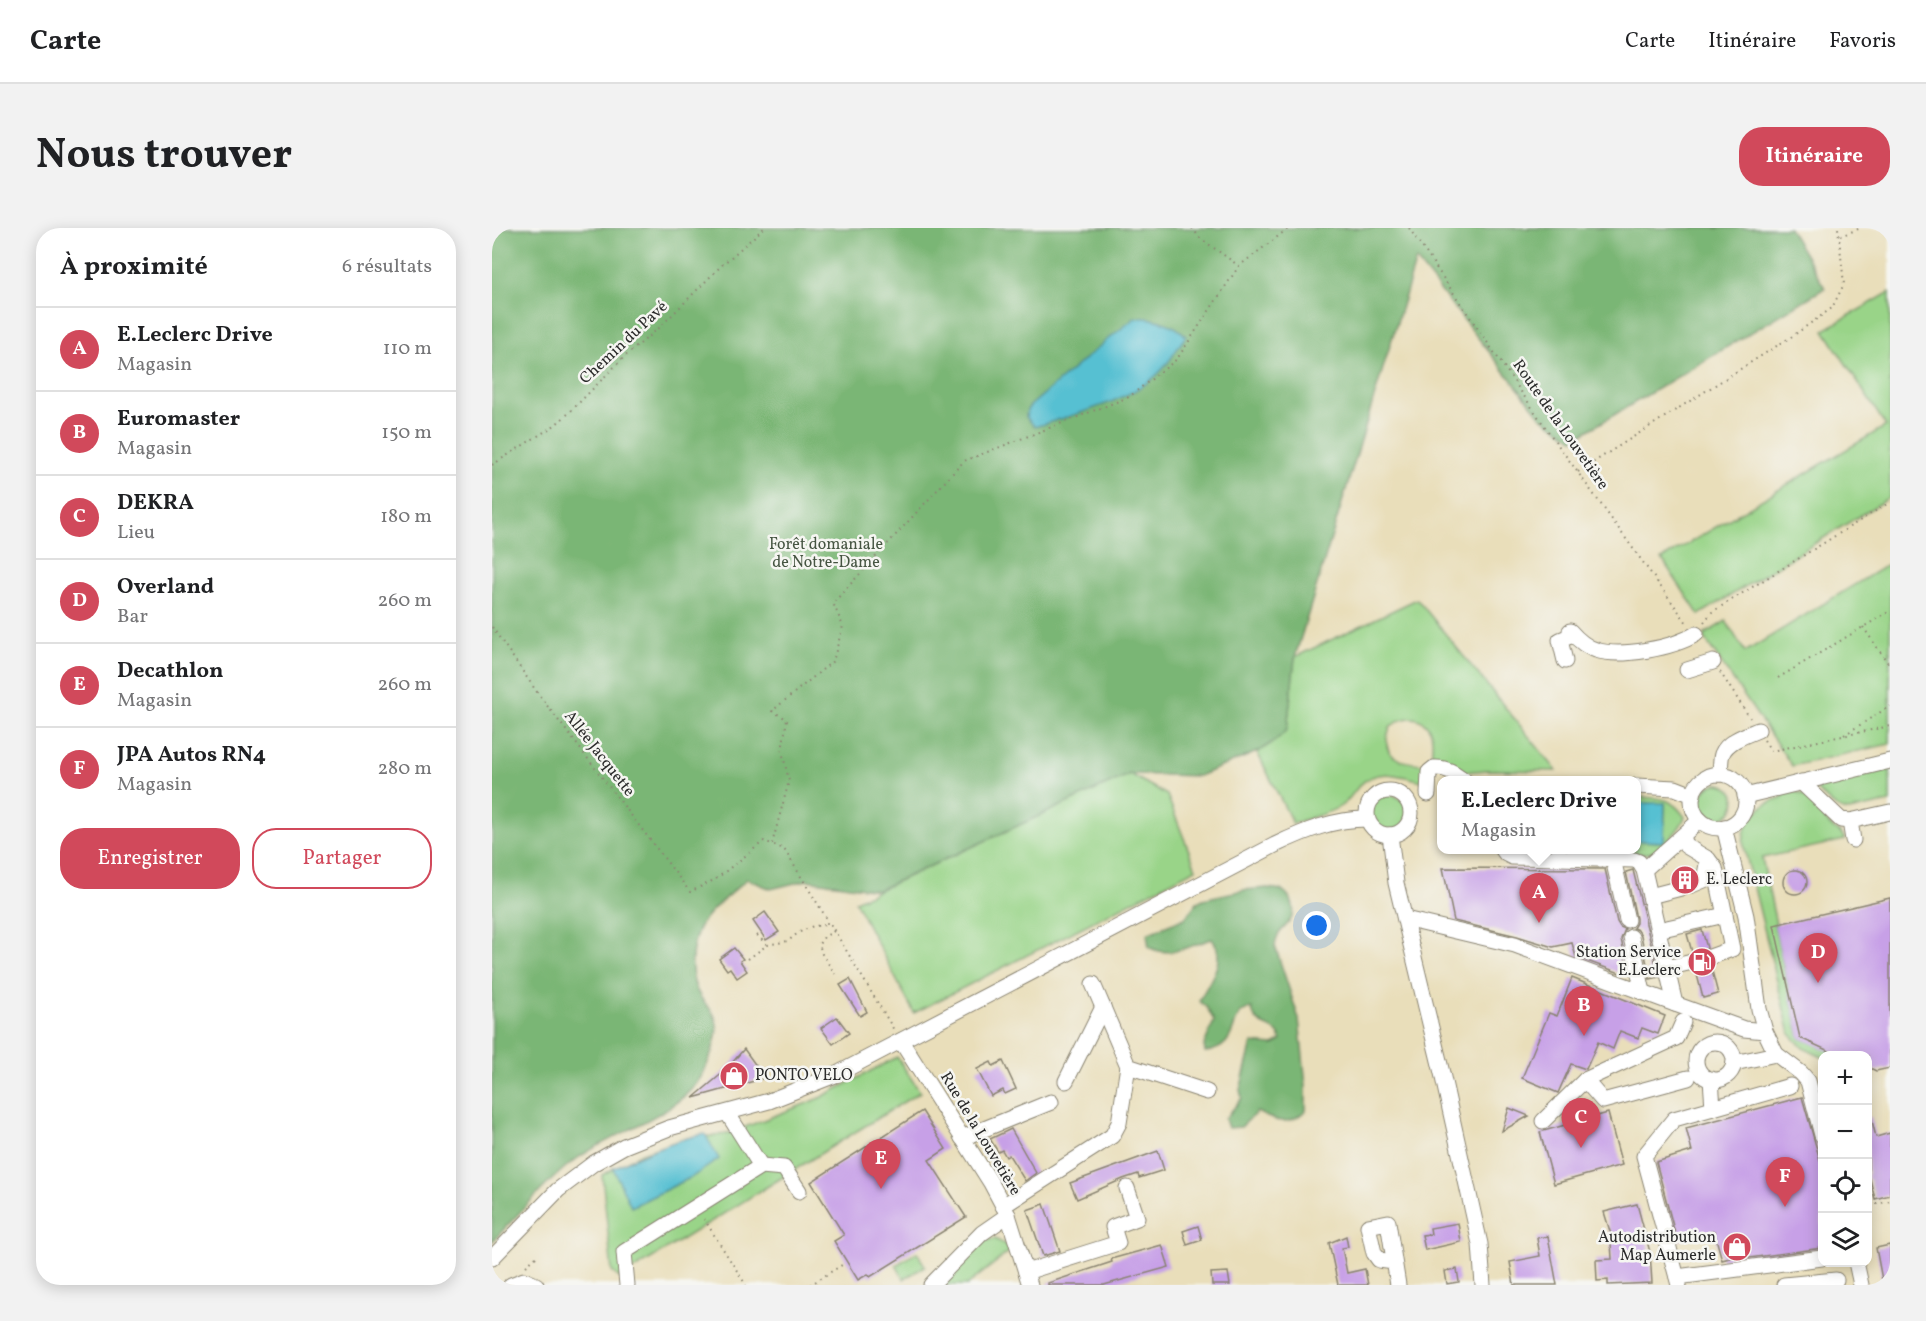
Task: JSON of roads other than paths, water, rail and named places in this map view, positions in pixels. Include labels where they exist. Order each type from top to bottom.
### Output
[{"type":"street","points":[[1565,661],[1560,640],[1571,633],[1583,644],[1595,650],[1623,653],[1668,645],[1686,640],[1696,634]]},
{"type":"street","points":[[1687,670],[1713,662]]},
{"type":"street","points":[[1720,774],[1722,754],[1728,746],[1739,738],[1758,730]]},
{"type":"street","points":[[1745,796],[1890,761]]},
{"type":"street","points":[[1410,806],[1435,791],[1429,772],[1434,768],[1451,771],[1458,776]]},
{"type":"street","points":[[1720,774],[1737,781],[1745,796],[1744,810],[1736,821],[1724,827],[1715,828],[1700,820],[1694,813],[1692,795],[1702,780],[1711,775],[1720,774]]},
{"type":"street","points":[[1801,782],[1841,820],[1850,821],[1890,812]]},
{"type":"street","points":[[1641,786],[1675,788],[1692,795]]},
{"type":"street","points":[[1394,791],[1401,794],[1410,806],[1410,819],[1407,825],[1396,834],[1378,833],[1367,819],[1368,804],[1378,793],[1394,791]]},
{"type":"street","points":[[492,1258],[536,1212],[575,1177],[624,1146],[669,1128],[728,1114],[815,1083],[901,1041],[1283,841],[1314,828],[1353,819],[1367,819]]},
{"type":"street","points":[[1644,870],[1700,820]]},
{"type":"street","points":[[1850,821],[1853,840]]},
{"type":"street","points":[[1724,827],[1746,916],[1759,1009],[1765,1031],[1776,1054],[1816,1087],[1818,1105]]},
{"type":"street","points":[[1390,835],[1391,853],[1405,919],[1480,1245],[1483,1285]]},
{"type":"street","points":[[1667,968],[1732,949],[1715,868],[1708,859],[1686,846],[1683,836]]},
{"type":"street","points":[[1506,854],[1512,857],[1559,854],[1639,862],[1644,870],[1675,1004]]},
{"type":"street","points":[[1613,859],[1627,920]]},
{"type":"street","points":[[1650,896],[1687,887],[1704,880],[1708,859]]},
{"type":"street","points":[[1658,930],[1725,915]]},
{"type":"street","points":[[1405,919],[1515,945],[1744,1029],[1765,1031]]},
{"type":"street","points":[[1630,937],[1642,992]]},
{"type":"street","points":[[931,1285],[981,1233],[1006,1211],[1112,1136],[1119,1124],[1128,1066],[1093,984]]},
{"type":"street","points":[[1642,992],[1671,986]]},
{"type":"street","points":[[1066,1081],[1103,1007]]},
{"type":"street","points":[[1543,1121],[1585,1080],[1676,1038],[1683,1022]]},
{"type":"street","points":[[1676,1038],[1699,1052]]},
{"type":"street","name":"Rue de la Louvetière","points":[[901,1041],[1006,1211],[1028,1279]]},
{"type":"street","points":[[1708,1043],[1721,1043],[1731,1050],[1734,1063],[1726,1076],[1716,1080],[1711,1079],[1702,1074],[1697,1066],[1699,1052],[1708,1043]]},
{"type":"street","points":[[1734,1063],[1776,1054]]},
{"type":"street","points":[[1128,1066],[1207,1092]]},
{"type":"street","points":[[1585,1080],[1603,1101],[1688,1078]]},
{"type":"street","points":[[1711,1079],[1713,1108]]},
{"type":"street","points":[[1790,1086],[1674,1119],[1644,1156],[1678,1281],[1818,1259]]},
{"type":"street","points":[[962,1137],[1051,1102]]},
{"type":"street","points":[[728,1114],[761,1166]]},
{"type":"street","points":[[627,1285],[624,1252],[761,1166],[784,1168],[799,1191]]},
{"type":"street","points":[[1028,1279],[1118,1243],[1113,1227],[1137,1218],[1128,1187]]},
{"type":"street","points":[[1394,1262],[1398,1285]]},
{"type":"street","points":[[1857,1267],[1861,1285]]},
{"type":"street","points":[[511,1285],[524,1280],[536,1285]]},
{"type":"street","points":[[1784,1285],[1836,1280]]},
{"type":"water","points":[[1135,318],[1148,318],[1162,322],[1176,328],[1186,336],[1163,369],[1133,392],[1083,412],[1035,427],[1026,417],[1030,406]]},
{"type":"water","points":[[1641,803],[1665,803],[1664,842],[1641,841]]},
{"type":"water","points":[[705,1134],[719,1159],[692,1177],[631,1207],[613,1168],[669,1144]]},
{"type":"place","name":"E. Leclerc","points":[[1685,880]]},
{"type":"place","name":"E.Leclerc Drive","points":[[1539,923]]},
{"type":"place","name":"Station Service E.Leclerc","points":[[1702,962]]},
{"type":"place","name":"Overland","points":[[1818,983]]},
{"type":"place","name":"Euromaster","points":[[1584,1036]]},
{"type":"place","name":"PONTO VELO","points":[[734,1076]]},
{"type":"place","name":"DEKRA","points":[[1581,1148]]},
{"type":"place","name":"Decathlon","points":[[881,1189]]},
{"type":"place","name":"JPA Autos RN4","points":[[1785,1207]]},
{"type":"place","name":"Autodistribution Map Aumerle","points":[[1737,1247]]},
{"type":"park label","name":"Forêt domaniale de Notre-Dame","points":[[826,554]]}]
